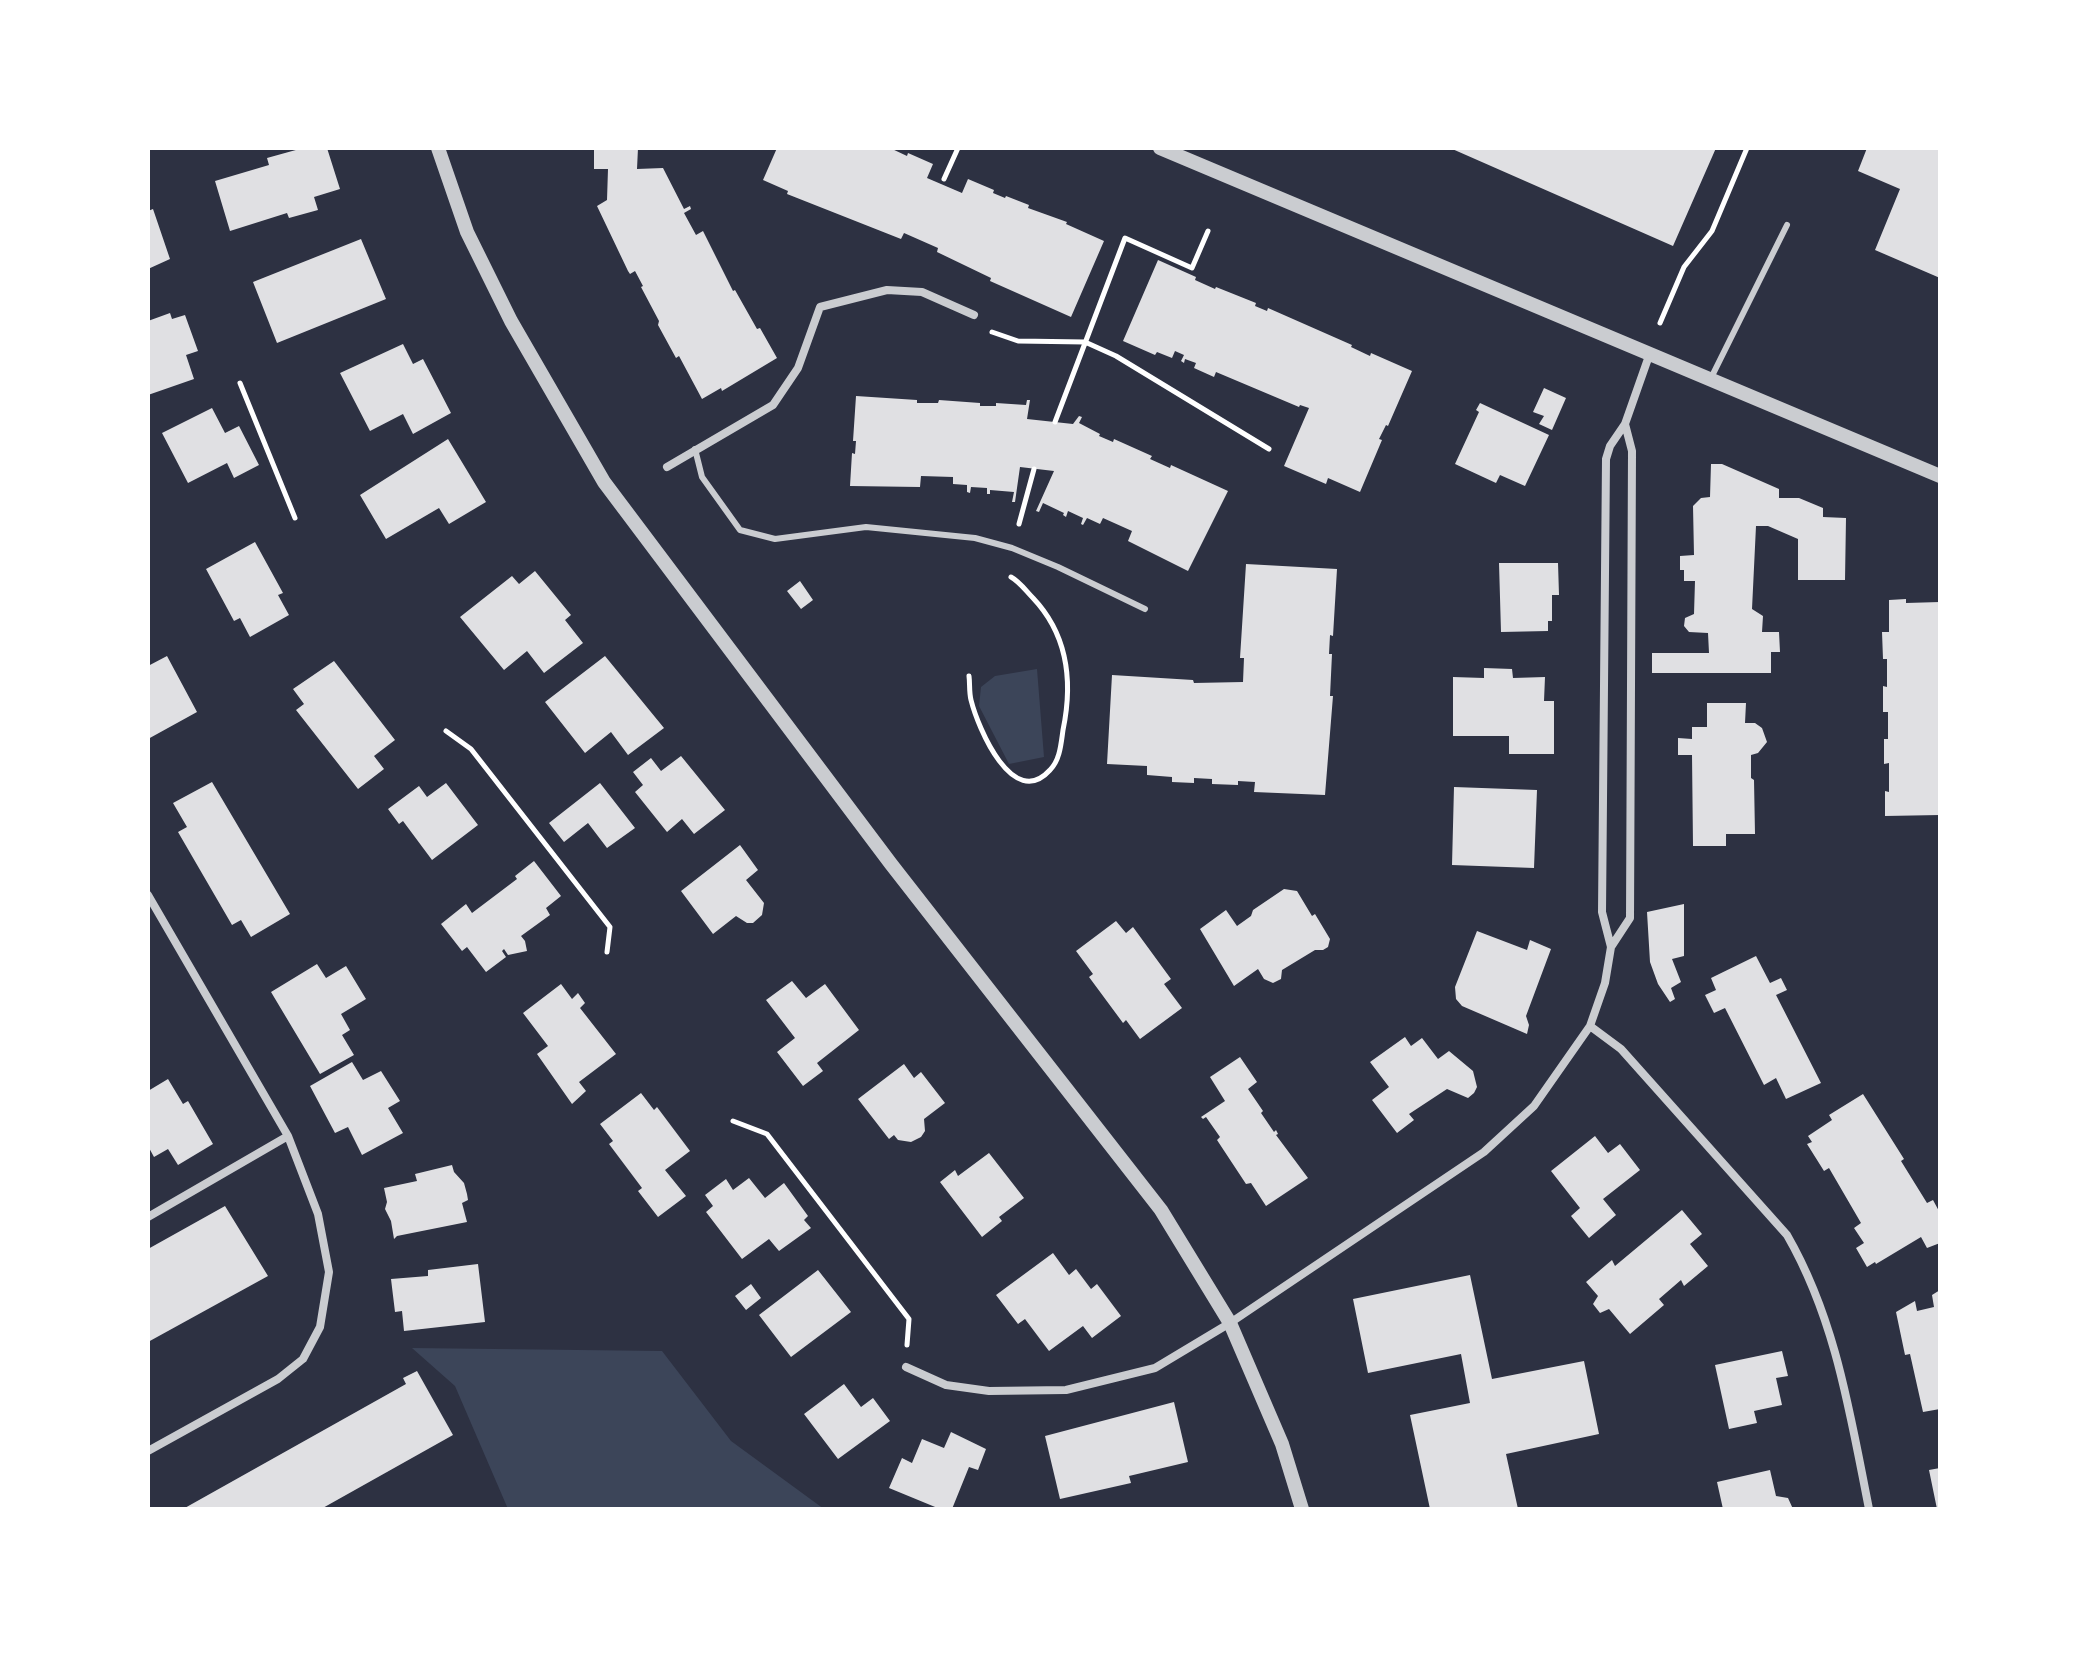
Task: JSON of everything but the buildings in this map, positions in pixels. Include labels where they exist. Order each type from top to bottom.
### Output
[{"type":"street","points":[[438,148],[467,232],[511,321],[604,482],[891,864],[1161,1210],[1230,1323],[1282,1444],[1302,1509]]},
{"type":"street","points":[[1160,148],[1940,476]]},
{"type":"street","points":[[667,467],[773,405],[798,368],[820,307],[887,290],[922,292],[974,315]]},
{"type":"street","points":[[1611,947],[1602,912],[1606,459],[1610,446],[1625,424],[1650,353]]},
{"type":"street","points":[[906,1367],[946,1385],[989,1391],[1066,1390],[1155,1368],[1230,1323],[1484,1152],[1534,1106],[1590,1026],[1605,983],[1611,947],[1630,918],[1632,451],[1625,424]]},
{"type":"street","points":[[148,895],[288,1136],[318,1214],[329,1272],[320,1327],[303,1359],[278,1379],[148,1451]]},
{"type":"street","points":[[1590,1026],[1621,1049],[1787,1235],[1806,1267],[1838,1356],[1869,1509]]},
{"type":"street","points":[[148,1217],[288,1136]]},
{"type":"lane","points":[[1711,378],[1787,225]]},
{"type":"lane","points":[[695,449],[702,477],[740,530],[775,539],[839,529],[898,529],[975,538],[1012,548],[1058,567],[1145,609]]},
{"type":"path","points":[[944,179],[958,148]]},
{"type":"path","points":[[1660,323],[1684,267],[1712,231],[1747,148]]},
{"type":"path","points":[[1055,422],[1125,238],[1192,268],[1208,231]]},
{"type":"path","points":[[974,315],[990,331],[1018,341],[1085,342],[1116,356],[1269,449]]},
{"type":"path","points":[[240,383],[295,518]]},
{"type":"path","points":[[1012,548],[1034,469]]},
{"type":"path","points":[[969,676],[971,700],[983,732],[1006,771],[1019,780],[1042,778],[1057,761],[1066,714],[1068,667],[1054,625],[1016,579],[1004,573]]},
{"type":"path","points":[[446,731],[471,749],[610,927],[607,952]]},
{"type":"path","points":[[733,1121],[767,1134],[909,1319],[906,1367]]},
{"type":"shaded area","points":[[1037,669],[1044,757],[1009,764],[979,706],[981,687],[995,676]]},
{"type":"shaded area","points":[[412,1348],[662,1351],[731,1441],[824,1509],[508,1509],[455,1386]]}]
